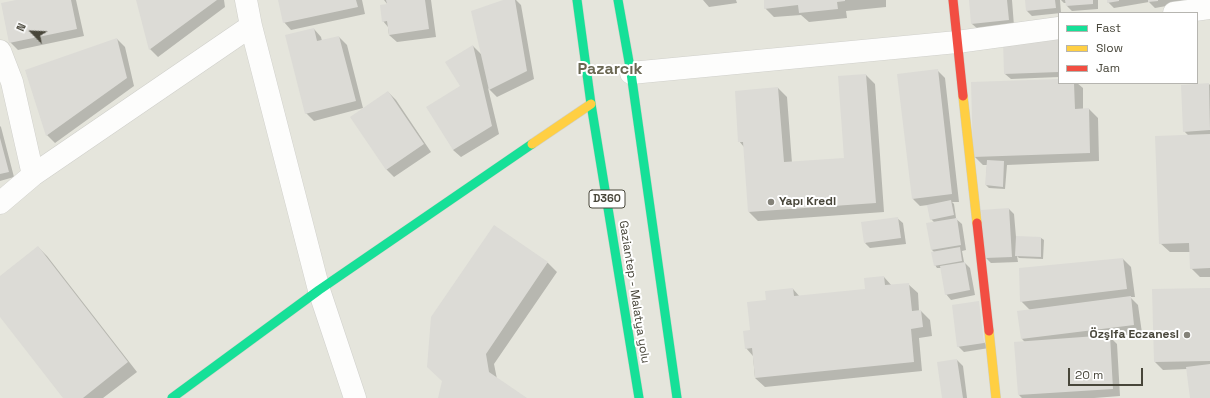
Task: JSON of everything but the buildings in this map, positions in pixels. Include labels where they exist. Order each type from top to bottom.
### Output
[{"type":"main road","name":"Gaziantep - Malatya yolu","points":[[577,0],[591,104],[639,398]]},
{"type":"main road","points":[[618,0],[631,74],[677,398]]},
{"type":"main road","points":[[953,0],[996,398]]},
{"type":"main road","points":[[172,398],[319,290],[591,104]]},
{"type":"street","points":[[246,0],[251,26],[319,290],[355,398]]},
{"type":"street","points":[[1181,12],[1210,8]]},
{"type":"street","points":[[0,203],[33,175],[251,26]]},
{"type":"street","points":[[631,74],[957,42],[1058,28]]},
{"type":"street","points":[[0,51],[12,82],[33,175]]},
{"type":"shaded area","points":[[0,0],[1210,0],[1210,398],[0,398]]},
{"type":"traffic: fast","points":[[577,0],[591,104],[639,398]]},
{"type":"traffic: fast","points":[[618,0],[631,73],[677,398]]},
{"type":"traffic: fast","points":[[172,398],[319,290],[532,144]]},
{"type":"traffic: slow","points":[[963,96],[977,223]]},
{"type":"traffic: slow","points":[[532,144],[591,104]]},
{"type":"traffic: slow","points":[[989,331],[996,398]]},
{"type":"traffic: jam","points":[[953,0],[963,96]]},
{"type":"traffic: jam","points":[[977,223],[989,331]]},
{"type":"place","name":"Yapı Kredi","points":[[771,202]]},
{"type":"place","name":"Özşifa Eczanesi","points":[[1187,335]]},
{"type":"district","name":"Pazarcık","points":[[610,70]]}]
